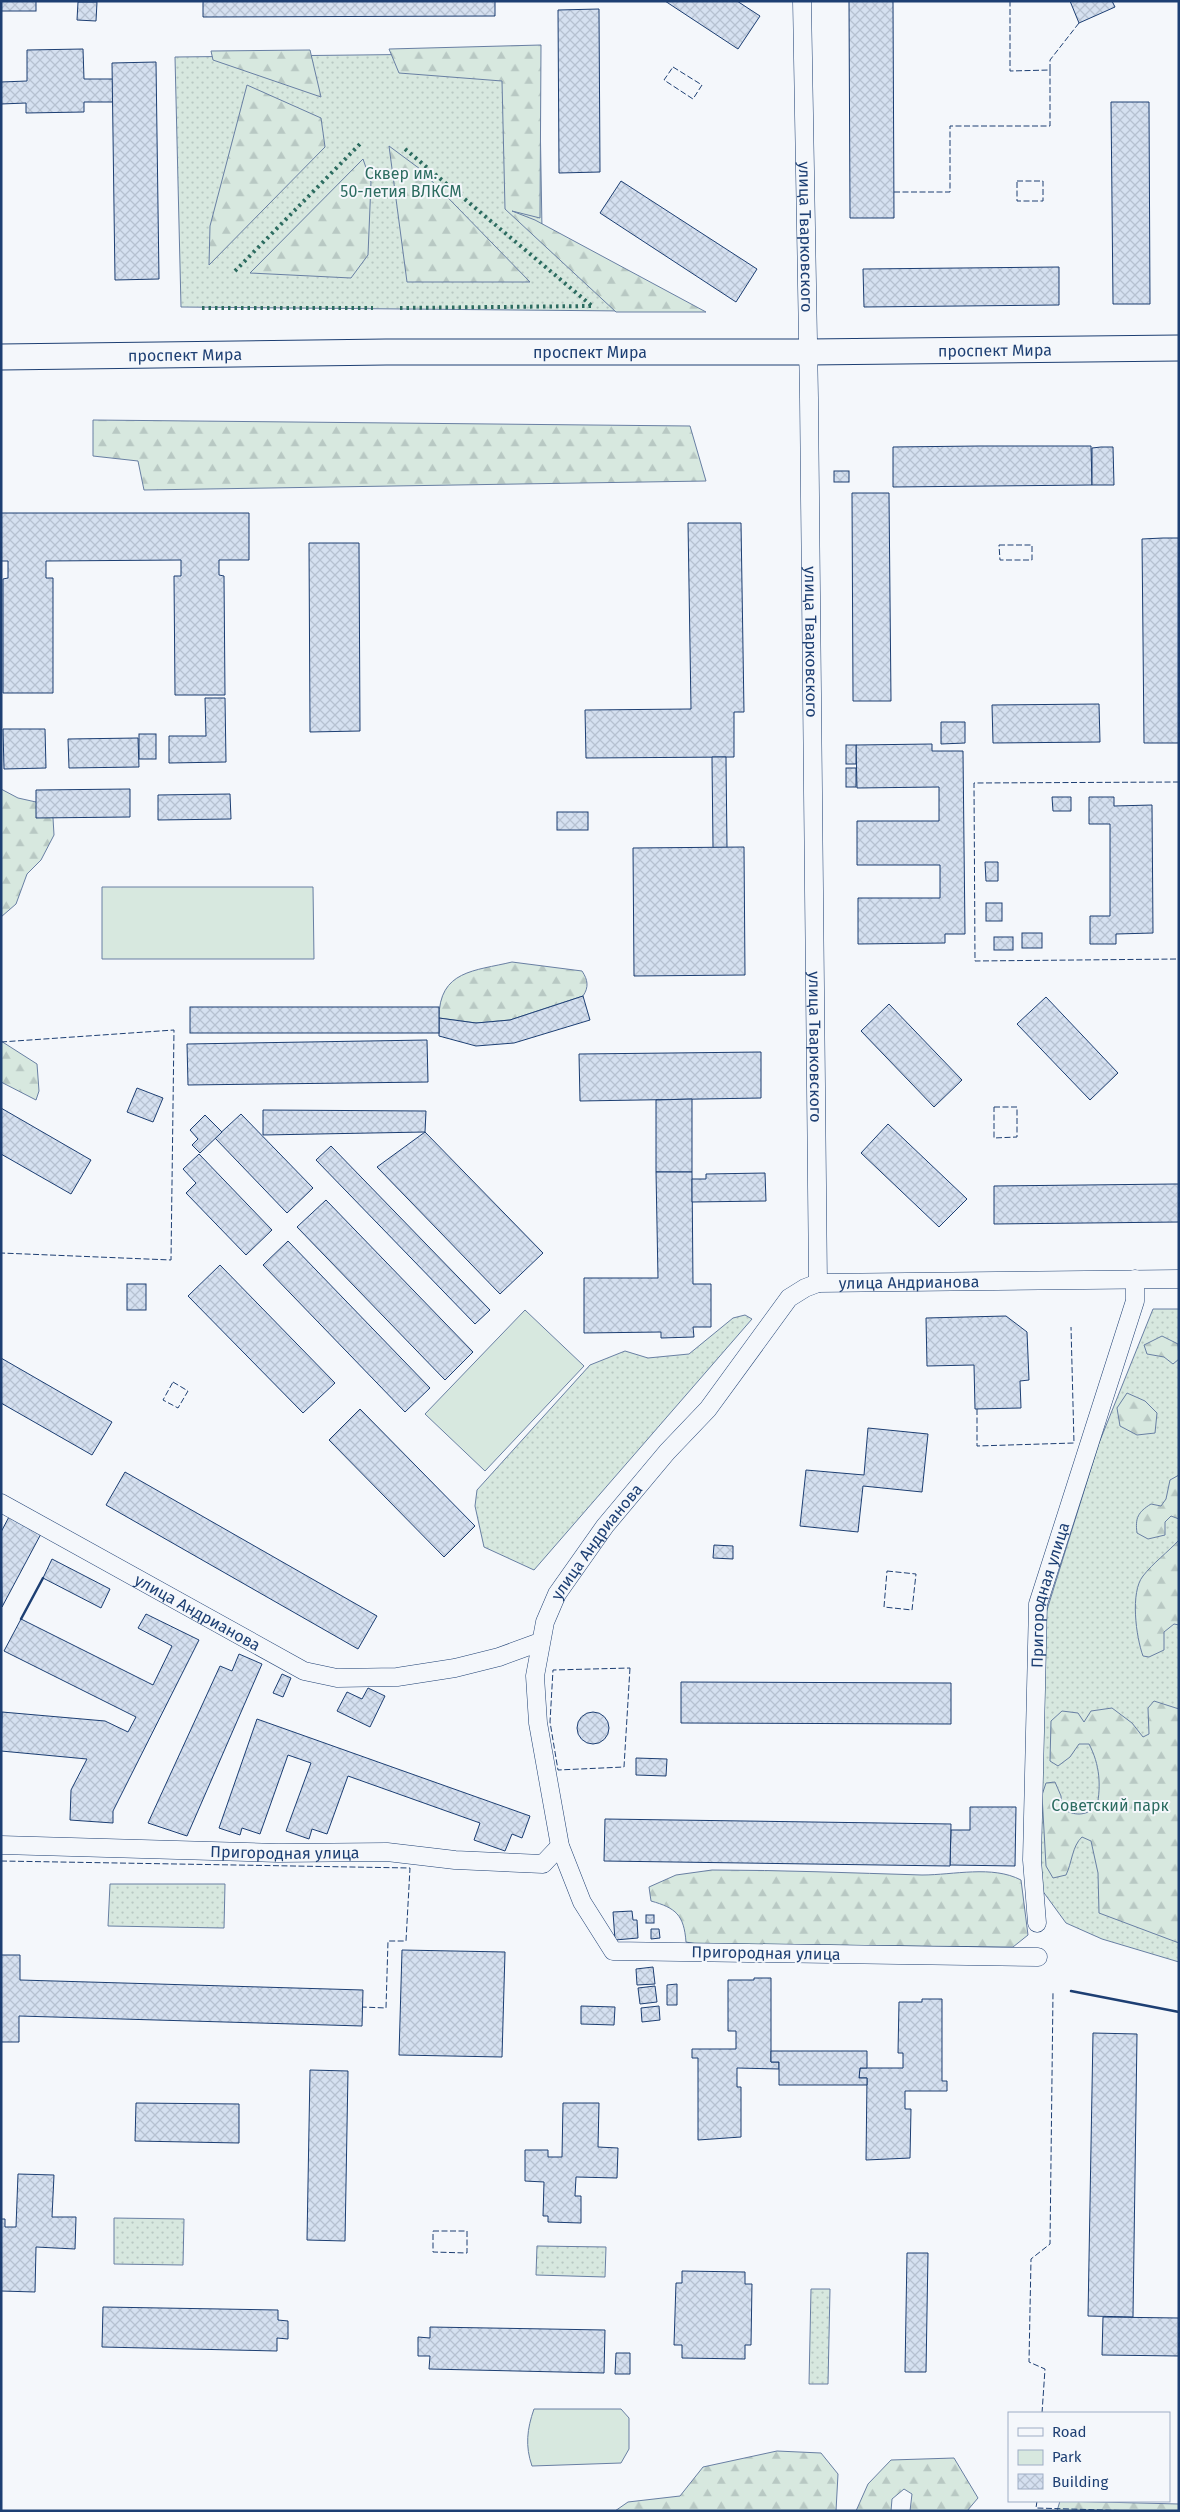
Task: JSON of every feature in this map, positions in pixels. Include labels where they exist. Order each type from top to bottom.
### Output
[{"type":"main road","name":"проспект Мира","points":[[1,358],[386,352],[808,352],[1179,348]]},
{"type":"street","name":"улица Тварковского","points":[[802,1],[816,953],[818,1283]]},
{"type":"street","name":"Пригородная улица","points":[[1037,1923],[1032,1851],[1038,1604],[1135,1301],[1135,1279]]},
{"type":"street","name":"улица Андрианова","points":[[1,1503],[304,1671],[337,1678],[397,1677],[455,1668],[499,1657],[540,1642],[545,1622],[558,1594],[605,1526],[667,1452],[708,1409],[789,1298],[805,1288],[818,1283],[1179,1279]]},
{"type":"street","name":"Пригородная улица","points":[[540,1642],[535,1676],[538,1723],[560,1846],[582,1902],[613,1951],[1038,1957]]},
{"type":"street","name":"Пригородная улица","points":[[1,1845],[278,1853],[386,1852],[455,1860],[543,1864],[560,1846]]},
{"type":"green space","points":[[541,45],[540,218],[512,211],[535,220],[706,312],[616,312],[505,209],[502,81],[399,73],[389,49]]},
{"type":"green space","points":[[310,50],[321,97],[213,60],[211,51]]},
{"type":"green space","name":"Сквер им. 50-летия ВЛКСМ","points":[[539,53],[542,230],[626,311],[181,307],[175,57]]},
{"type":"green space","points":[[247,85],[321,118],[325,147],[209,265],[210,226]]},
{"type":"green space","points":[[389,146],[420,169],[530,282],[407,282]]},
{"type":"green space","points":[[363,159],[371,182],[368,255],[351,278],[250,273]]},
{"type":"green space","points":[[93,420],[690,426],[706,481],[144,490],[138,461],[93,456]]},
{"type":"green space","points":[[1,789],[18,798],[36,802],[53,818],[54,835],[41,860],[27,874],[16,904],[1,917]]},
{"type":"green space","points":[[102,887],[313,887],[314,959],[102,959]]},
{"type":"green space","points":[[512,962],[582,971],[587,980],[586,990],[583,996],[510,1020],[476,1023],[439,1018],[445,990],[452,982],[462,975],[473,971]]},
{"type":"green space","points":[[1,1041],[37,1064],[39,1091],[36,1100],[1,1082]]},
{"type":"green space","name":"Советский парк","points":[[1153,1309],[1179,1309],[1179,1962],[1102,1939],[1066,1923],[1039,1886],[1046,1613],[1099,1443]]},
{"type":"green space","points":[[525,1310],[584,1366],[485,1471],[425,1414]]},
{"type":"green space","points":[[745,1315],[752,1319],[534,1570],[484,1547],[475,1506],[477,1490],[590,1365],[625,1351],[648,1358],[689,1354],[733,1318]]},
{"type":"green space","points":[[1162,1336],[1178,1344],[1179,1359],[1173,1364],[1164,1357],[1147,1354],[1144,1345]]},
{"type":"green space","points":[[1127,1393],[1145,1401],[1157,1413],[1155,1433],[1137,1435],[1120,1426],[1117,1408]]},
{"type":"green space","points":[[1179,1475],[1179,1519],[1171,1516],[1165,1522],[1165,1535],[1148,1539],[1137,1533],[1137,1519],[1140,1513],[1151,1504],[1161,1506],[1166,1499],[1170,1480]]},
{"type":"green space","points":[[1179,1540],[1179,1625],[1174,1624],[1164,1632],[1164,1650],[1149,1657],[1143,1656],[1135,1615],[1139,1583],[1147,1571]]},
{"type":"green space","points":[[1154,1701],[1179,1709],[1179,1943],[1099,1913],[1098,1873],[1091,1841],[1082,1837],[1079,1841],[1066,1875],[1053,1878],[1046,1866],[1042,1795],[1046,1783],[1055,1782],[1061,1796],[1062,1809],[1076,1814],[1088,1812],[1097,1807],[1099,1791],[1099,1775],[1089,1744],[1079,1744],[1070,1757],[1058,1766],[1050,1761],[1051,1721],[1062,1711],[1078,1713],[1084,1722],[1091,1711],[1112,1708],[1132,1723],[1143,1737],[1149,1734],[1148,1708]]},
{"type":"green space","points":[[712,1870],[922,1875],[985,1872],[1010,1875],[1021,1880],[1028,1935],[1013,1947],[697,1944],[686,1942],[681,1919],[673,1910],[651,1901],[649,1887],[676,1875]]},
{"type":"green space","points":[[110,1884],[225,1884],[224,1928],[108,1926]]},
{"type":"green space","points":[[114,2218],[184,2219],[183,2265],[114,2264]]},
{"type":"green space","points":[[537,2246],[606,2247],[605,2277],[536,2275]]},
{"type":"green space","points":[[811,2289],[830,2289],[828,2384],[809,2384]]},
{"type":"green space","points":[[534,2409],[621,2409],[629,2418],[629,2449],[621,2463],[532,2466],[528,2451],[528,2438]]},
{"type":"green space","points":[[777,2451],[821,2453],[838,2474],[836,2511],[615,2511],[628,2502],[680,2496],[703,2467]]},
{"type":"green space","points":[[954,2458],[978,2498],[967,2511],[910,2511],[912,2494],[904,2489],[892,2499],[891,2511],[856,2511],[868,2484],[891,2460]]},
{"type":"green space","points":[[1060,2502],[1179,2504],[1179,2511],[1057,2511]]},
{"type":"building","points":[[1,1],[36,1],[36,11],[1,11]]},
{"type":"building","points":[[203,1],[495,1],[495,16],[203,17]]},
{"type":"building","points":[[665,1],[737,1],[760,16],[738,49]]},
{"type":"building","points":[[849,1],[893,1],[894,218],[850,218]]},
{"type":"building","points":[[1070,1],[1112,1],[1115,7],[1079,23]]},
{"type":"building","points":[[78,2],[97,2],[96,21],[77,20]]},
{"type":"building","points":[[599,9],[600,172],[559,173],[558,10]]},
{"type":"building","points":[[83,49],[84,79],[113,79],[113,102],[84,102],[84,112],[26,113],[26,103],[1,104],[1,82],[27,81],[27,50]]},
{"type":"building","points":[[156,62],[159,279],[115,280],[112,63]]},
{"type":"building","points":[[1111,102],[1149,102],[1150,304],[1113,304]]},
{"type":"building","points":[[621,181],[757,269],[736,302],[600,213]]},
{"type":"building","points":[[1059,267],[1059,305],[864,307],[863,269]]},
{"type":"building","points":[[1091,446],[1092,485],[893,487],[893,447]]},
{"type":"building","points":[[1113,447],[1114,485],[1092,485],[1092,448]]},
{"type":"building","points":[[834,471],[849,471],[849,482],[834,482]]},
{"type":"building","points":[[852,493],[889,493],[891,701],[853,701]]},
{"type":"building","points":[[1,513],[249,513],[249,560],[219,560],[219,575],[224,576],[225,695],[175,695],[174,576],[181,576],[181,560],[46,561],[46,578],[53,578],[53,693],[3,693],[3,579],[8,578],[8,561],[1,561]]},
{"type":"building","points":[[688,523],[741,523],[744,712],[734,712],[734,757],[586,758],[585,710],[691,709]]},
{"type":"building","points":[[1179,538],[1179,743],[1144,743],[1142,539]]},
{"type":"building","points":[[309,543],[359,543],[360,731],[310,732]]},
{"type":"building","points":[[205,698],[225,698],[226,762],[169,763],[169,736],[206,736]]},
{"type":"building","points":[[1099,704],[1100,742],[993,743],[992,705]]},
{"type":"building","points":[[941,722],[965,722],[965,743],[941,744]]},
{"type":"building","points":[[3,729],[45,729],[46,768],[4,769]]},
{"type":"building","points":[[139,734],[156,734],[156,759],[139,759]]},
{"type":"building","points":[[138,738],[139,767],[69,768],[68,739]]},
{"type":"building","points":[[932,744],[932,751],[963,751],[965,934],[945,934],[945,943],[858,944],[858,898],[940,898],[940,865],[857,865],[857,821],[939,821],[939,787],[857,788],[856,745]]},
{"type":"building","points":[[846,745],[856,745],[856,764],[846,764]]},
{"type":"building","points":[[712,757],[726,757],[727,848],[713,848]]},
{"type":"building","points":[[846,768],[856,768],[856,787],[846,787]]},
{"type":"building","points":[[130,789],[130,817],[36,818],[36,790]]},
{"type":"building","points":[[230,794],[231,819],[158,820],[158,795]]},
{"type":"building","points":[[1052,797],[1071,797],[1071,811],[1053,811]]},
{"type":"building","points":[[1089,797],[1114,797],[1114,806],[1152,805],[1153,933],[1116,934],[1116,944],[1090,944],[1090,916],[1110,916],[1110,824],[1089,824]]},
{"type":"building","points":[[557,812],[588,812],[588,830],[557,830]]},
{"type":"building","points":[[744,847],[745,975],[634,976],[633,848]]},
{"type":"building","points":[[985,862],[998,862],[998,881],[986,881]]},
{"type":"building","points":[[986,903],[1002,903],[1002,921],[986,921]]},
{"type":"building","points":[[1022,933],[1042,933],[1042,948],[1022,948]]},
{"type":"building","points":[[994,937],[1013,937],[1013,950],[994,950]]},
{"type":"building","points":[[583,996],[590,1020],[514,1043],[476,1046],[439,1036],[439,1018],[476,1023],[510,1020]]},
{"type":"building","points":[[1046,997],[1118,1073],[1090,1100],[1017,1024]]},
{"type":"building","points":[[889,1004],[962,1080],[934,1107],[861,1031]]},
{"type":"building","points":[[190,1007],[439,1007],[439,1033],[190,1033]]},
{"type":"building","points":[[427,1040],[428,1082],[188,1085],[187,1044]]},
{"type":"building","points":[[761,1052],[761,1098],[580,1101],[579,1054]]},
{"type":"building","points":[[137,1088],[163,1098],[153,1122],[127,1112]]},
{"type":"building","points":[[692,1099],[692,1172],[656,1172],[656,1100]]},
{"type":"building","points":[[1,1108],[91,1160],[71,1194],[1,1154]]},
{"type":"building","points":[[263,1110],[426,1111],[425,1132],[263,1135]]},
{"type":"building","points":[[241,1114],[313,1188],[287,1213],[215,1138]]},
{"type":"building","points":[[205,1115],[222,1132],[200,1153],[192,1145],[198,1139],[190,1130]]},
{"type":"building","points":[[888,1124],[967,1199],[939,1227],[861,1153]]},
{"type":"building","points":[[425,1132],[543,1253],[500,1294],[377,1167]]},
{"type":"building","points":[[331,1146],[490,1310],[475,1324],[316,1160]]},
{"type":"building","points":[[199,1154],[272,1230],[246,1255],[186,1193],[196,1183],[183,1169]]},
{"type":"building","points":[[656,1172],[692,1172],[693,1284],[711,1284],[711,1327],[693,1327],[694,1337],[661,1338],[661,1332],[584,1333],[584,1278],[658,1278]]},
{"type":"building","points":[[765,1173],[766,1201],[692,1202],[692,1179],[706,1179],[706,1174]]},
{"type":"building","points":[[1179,1184],[1179,1222],[994,1224],[994,1186]]},
{"type":"building","points":[[326,1200],[473,1352],[445,1380],[297,1227]]},
{"type":"building","points":[[288,1241],[430,1388],[405,1412],[263,1265]]},
{"type":"building","points":[[220,1265],[335,1383],[303,1413],[188,1296]]},
{"type":"building","points":[[127,1284],[146,1284],[146,1310],[127,1310]]},
{"type":"building","points":[[1006,1316],[1027,1332],[1029,1380],[1020,1381],[1021,1408],[975,1409],[974,1365],[927,1366],[926,1318]]},
{"type":"building","points":[[1,1358],[112,1422],[92,1455],[1,1403]]},
{"type":"building","points":[[360,1409],[475,1526],[444,1557],[329,1440]]},
{"type":"building","points":[[868,1428],[928,1434],[922,1492],[863,1486],[858,1532],[800,1526],[806,1470],[864,1475]]},
{"type":"building","points":[[125,1472],[377,1616],[358,1649],[106,1505]]},
{"type":"building","points":[[10,1515],[42,1532],[2,1607],[1,1532]]},
{"type":"building","points":[[714,1545],[733,1546],[733,1559],[713,1558]]},
{"type":"building","points":[[52,1559],[110,1589],[101,1608],[43,1578]]},
{"type":"building","points":[[146,1614],[199,1640],[113,1811],[113,1823],[70,1820],[71,1790],[87,1759],[1,1751],[2,1712],[105,1721],[128,1732],[136,1717],[4,1651],[21,1619],[153,1685],[172,1646],[138,1628]]},
{"type":"building","points":[[239,1654],[262,1664],[187,1836],[148,1823],[220,1666],[232,1671]]},
{"type":"building","points":[[282,1674],[291,1678],[283,1697],[273,1693]]},
{"type":"building","points":[[681,1682],[951,1683],[951,1724],[681,1723]]},
{"type":"building","points":[[368,1688],[385,1696],[370,1727],[337,1711],[347,1692],[362,1699]]},
{"type":"building","points":[[593,1712],[605,1716],[609,1728],[605,1740],[593,1744],[581,1740],[577,1728],[581,1716]]},
{"type":"building","points":[[257,1719],[530,1816],[522,1838],[512,1834],[505,1851],[474,1840],[480,1823],[348,1776],[327,1834],[312,1829],[309,1839],[286,1831],[311,1763],[288,1755],[260,1834],[242,1828],[240,1835],[219,1828]]},
{"type":"building","points":[[636,1758],[667,1759],[666,1776],[636,1775]]},
{"type":"building","points":[[970,1807],[1016,1807],[1015,1866],[950,1865],[951,1830],[970,1830]]},
{"type":"building","points":[[605,1819],[951,1824],[950,1866],[604,1861]]},
{"type":"building","points":[[632,1911],[633,1920],[637,1920],[638,1938],[615,1940],[613,1912]]},
{"type":"building","points":[[646,1915],[654,1915],[654,1923],[646,1923]]},
{"type":"building","points":[[651,1929],[659,1929],[660,1938],[651,1939]]},
{"type":"building","points":[[402,1950],[505,1952],[502,2057],[399,2055]]},
{"type":"building","points":[[1,1955],[20,1955],[20,1980],[363,1990],[362,2026],[19,2016],[19,2042],[1,2042]]},
{"type":"building","points":[[653,1967],[655,1984],[637,1985],[636,1969]]},
{"type":"building","points":[[754,1978],[771,1978],[771,2062],[779,2062],[779,2069],[737,2068],[737,2087],[741,2087],[741,2137],[698,2140],[698,2058],[692,2058],[692,2049],[736,2049],[736,2031],[728,2031],[728,1980],[754,1980]]},
{"type":"building","points":[[677,1984],[677,2005],[667,2005],[667,1985]]},
{"type":"building","points":[[655,1986],[657,2002],[640,2004],[638,1988]]},
{"type":"building","points":[[922,1999],[942,1999],[942,2081],[947,2081],[947,2091],[905,2091],[905,2109],[911,2109],[910,2158],[866,2160],[867,2078],[859,2078],[860,2068],[903,2068],[903,2053],[898,2053],[899,2002],[922,2002]]},
{"type":"building","points":[[581,2006],[615,2007],[614,2025],[581,2024]]},
{"type":"building","points":[[659,2006],[660,2020],[642,2022],[641,2008]]},
{"type":"building","points":[[1093,2033],[1137,2034],[1133,2317],[1088,2316]]},
{"type":"building","points":[[771,2051],[867,2051],[867,2068],[860,2068],[859,2078],[867,2078],[867,2085],[779,2085],[779,2062],[771,2062]]},
{"type":"building","points":[[310,2070],[348,2071],[345,2241],[307,2240]]},
{"type":"building","points":[[136,2103],[239,2104],[239,2143],[135,2141]]},
{"type":"building","points":[[563,2103],[599,2103],[598,2147],[618,2148],[617,2178],[576,2177],[575,2196],[581,2196],[581,2223],[548,2222],[548,2216],[543,2216],[544,2182],[525,2181],[525,2150],[548,2150],[548,2157],[562,2157]]},
{"type":"building","points":[[18,2174],[54,2175],[52,2217],[76,2217],[75,2249],[36,2247],[35,2292],[1,2291],[1,2219],[5,2219],[5,2227],[16,2227]]},
{"type":"building","points":[[907,2253],[928,2253],[926,2372],[905,2372]]},
{"type":"building","points":[[682,2271],[745,2272],[745,2284],[752,2284],[751,2345],[745,2345],[745,2359],[682,2358],[682,2345],[674,2345],[676,2283],[682,2283]]},
{"type":"building","points":[[103,2307],[278,2310],[278,2320],[288,2321],[288,2339],[277,2338],[277,2351],[102,2347]]},
{"type":"building","points":[[1103,2317],[1179,2318],[1179,2356],[1102,2355]]},
{"type":"building","points":[[430,2327],[605,2330],[604,2373],[429,2369],[430,2356],[418,2356],[418,2337],[430,2338]]},
{"type":"building","points":[[616,2353],[630,2353],[630,2374],[615,2374]]},
{"type":"hedge","points":[[235,271],[360,144]]},
{"type":"hedge","points":[[405,149],[592,306]]},
{"type":"hedge","points":[[400,308],[592,306]]},
{"type":"hedge","points":[[202,308],[373,308]]},
{"type":"fence","points":[[894,192],[950,192],[950,126],[1050,126],[1050,70],[1010,71],[1010,1]]},
{"type":"fence","points":[[1050,70],[1050,60],[1079,23]]},
{"type":"fence","points":[[673,67],[702,85],[693,99],[664,80],[673,67]]},
{"type":"fence","points":[[1017,181],[1043,181],[1043,201],[1017,201],[1017,181]]},
{"type":"fence","points":[[999,545],[1032,545],[1032,560],[1000,560],[999,545]]},
{"type":"fence","points":[[1179,782],[974,783],[975,961],[1179,959]]},
{"type":"fence","points":[[1,1042],[174,1030],[171,1260],[1,1253]]},
{"type":"fence","points":[[994,1107],[1017,1107],[1017,1137],[994,1138],[994,1107]]},
{"type":"fence","points":[[977,1409],[977,1446],[1074,1443],[1071,1327]]},
{"type":"fence","points":[[173,1382],[188,1391],[178,1408],[163,1400],[173,1382]]},
{"type":"fence","points":[[887,1571],[916,1574],[912,1610],[884,1607],[887,1571]]},
{"type":"fence","points":[[630,1668],[624,1767],[558,1770],[550,1722],[553,1670],[630,1668]]},
{"type":"fence","points":[[1,1861],[410,1868],[406,1941],[388,1941],[386,2008],[362,2007]]},
{"type":"fence","points":[[1042,2412],[1045,2369],[1029,2362],[1031,2259],[1050,2244],[1053,1993]]},
{"type":"fence","points":[[433,2231],[467,2231],[467,2253],[433,2252],[433,2231]]},
{"type":"fence","points":[[1037,2502],[1036,2508],[1137,2511]]},
{"type":"wall","points":[[21,1619],[43,1578]]},
{"type":"wall","points":[[1071,1991],[1179,2012]]}]
